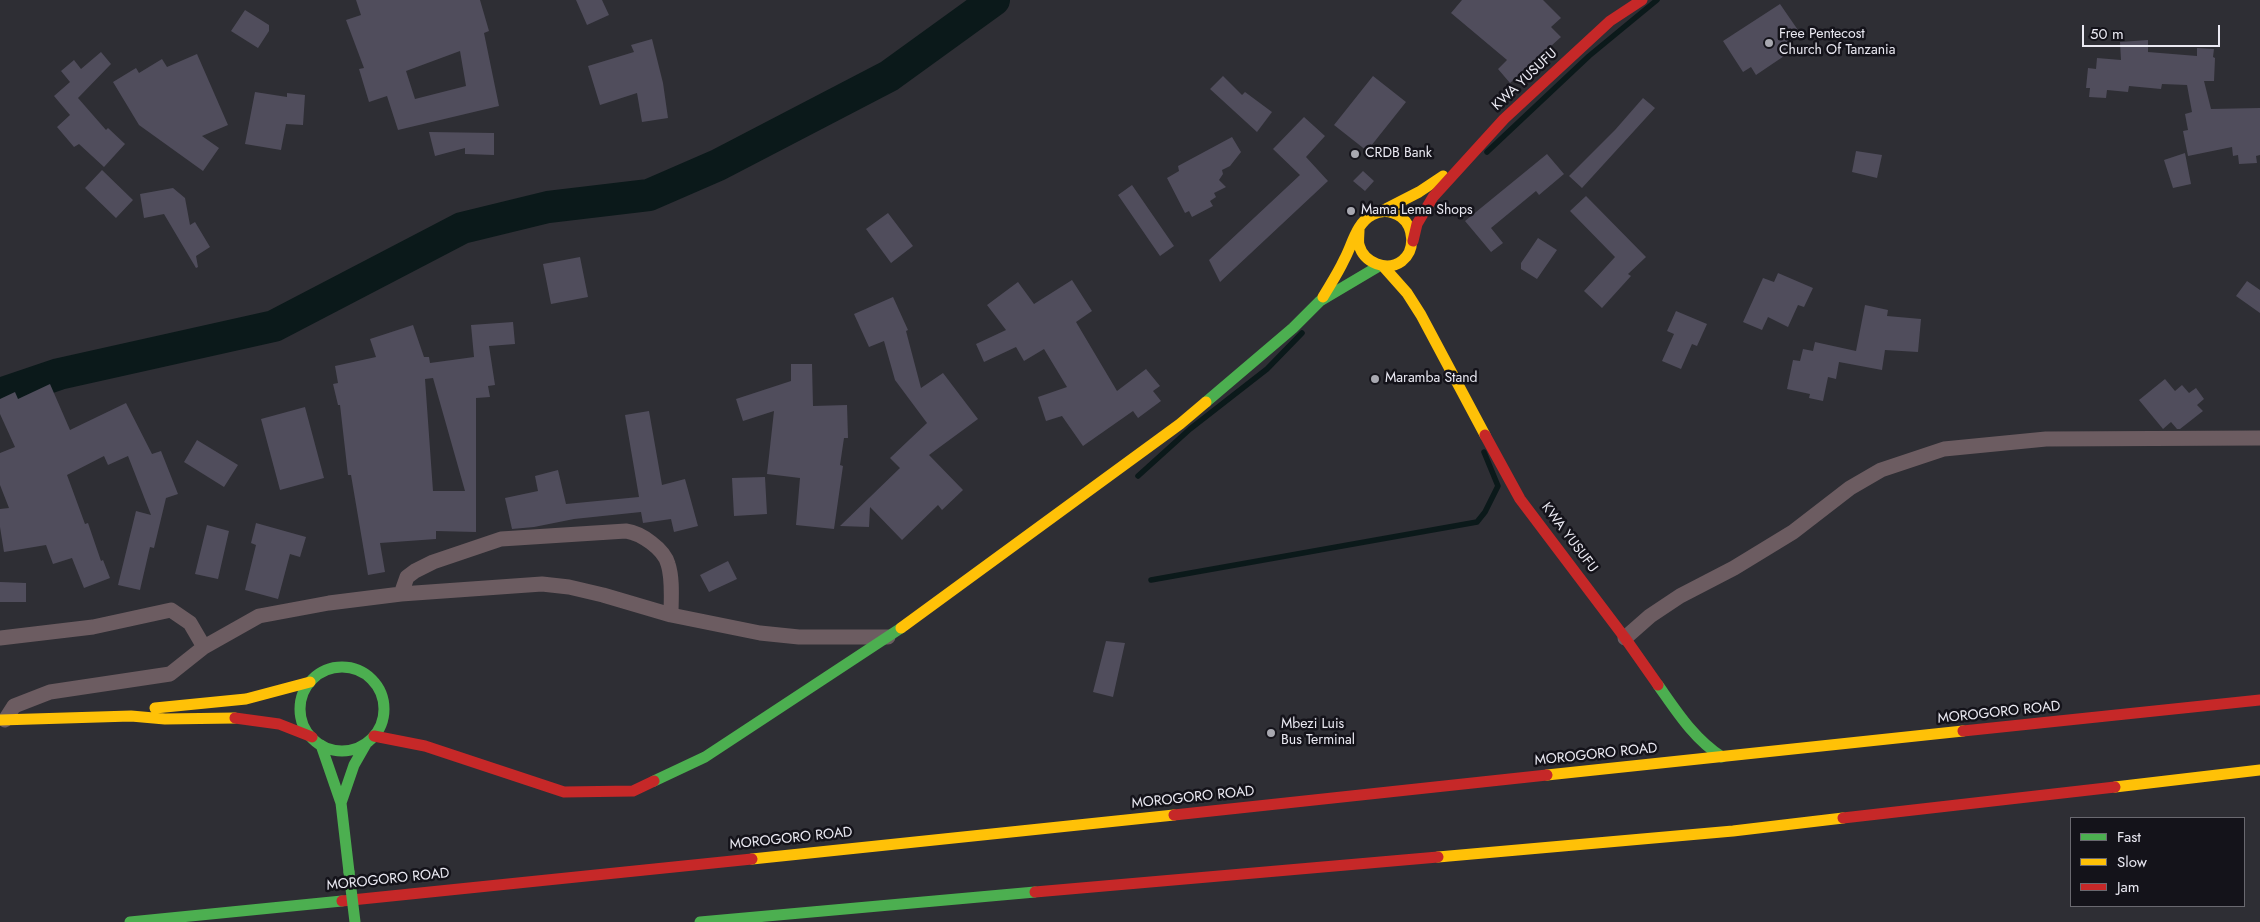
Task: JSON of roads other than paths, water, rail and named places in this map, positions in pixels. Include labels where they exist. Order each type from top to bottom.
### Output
[{"type":"main road","name":"KWA YUSUFU","points":[[1610,21],[1623,0]]},
{"type":"main road","name":"KWA YUSUFU","points":[[1421,315],[1409,274],[1412,244],[1423,212],[1463,163],[1504,119],[1610,21],[1642,0]]},
{"type":"main road","name":"KWA YUSUFU","points":[[1380,212],[1419,192],[1463,163]]},
{"type":"main road","points":[[2,720],[131,716],[245,718],[278,724],[331,749],[355,749],[370,740],[425,746],[564,792],[633,791],[705,757],[888,637],[1180,424],[1293,328],[1320,301],[1343,263],[1359,230],[1367,218],[1387,211],[1400,216],[1410,227],[1412,244],[1401,262],[1390,266],[1381,266],[1369,262],[1360,251],[1358,244],[1359,230]]},
{"type":"main road","name":"KWA YUSUFU","points":[[1381,266],[1408,293],[1520,499],[1624,638],[1683,721],[1708,748],[1722,757]]},
{"type":"main road","points":[[1320,301],[1381,266]]},
{"type":"main road","points":[[342,803],[354,765],[381,726],[384,708],[380,691],[374,681],[364,673],[342,667],[330,669],[319,674],[310,682],[304,692],[301,716],[305,727],[316,741],[332,770],[342,803],[355,922]]},
{"type":"main road","points":[[131,716],[163,706],[246,699],[310,682]]},
{"type":"main road","name":"MOROGORO ROAD","points":[[130,922],[2260,700]]},
{"type":"main road","points":[[700,922],[1734,831],[2260,770]]},
{"type":"street","points":[[1624,638],[1650,616],[1680,596],[1734,568],[1793,532],[1850,488],[1881,470],[1944,449],[2046,439],[2260,438]]},
{"type":"street","points":[[401,594],[406,577],[415,571],[433,562],[501,539],[626,531],[637,532],[646,538],[668,563],[671,615]]},
{"type":"street","points":[[2,720],[14,706],[50,692],[170,674],[204,647],[259,616],[329,603],[401,594],[542,584],[603,594],[671,615],[760,633],[785,636],[888,637]]},
{"type":"street","points":[[0,638],[93,627],[171,610],[190,623],[204,647]]},
{"type":"waterway","points":[[0,394],[59,374],[274,326],[462,228],[548,207],[649,195],[718,165],[889,76],[994,0]]},
{"type":"waterway","points":[[1487,152],[1589,56],[1657,0]]},
{"type":"waterway","points":[[1138,476],[1190,429],[1267,369],[1302,333]]},
{"type":"waterway","points":[[1151,580],[1477,522],[1485,512],[1498,486],[1484,452]]},
{"type":"place","name":"Free Pentecost Church Of Tanzania","points":[[1769,43]]},
{"type":"place","name":"CRDB Bank","points":[[1355,154]]},
{"type":"place","name":"Mama Lema Shops","points":[[1351,211]]},
{"type":"place","name":"Maramba Stand","points":[[1375,379]]},
{"type":"place","name":"Mbezi Luis Bus Terminal","points":[[1271,733]]}]
